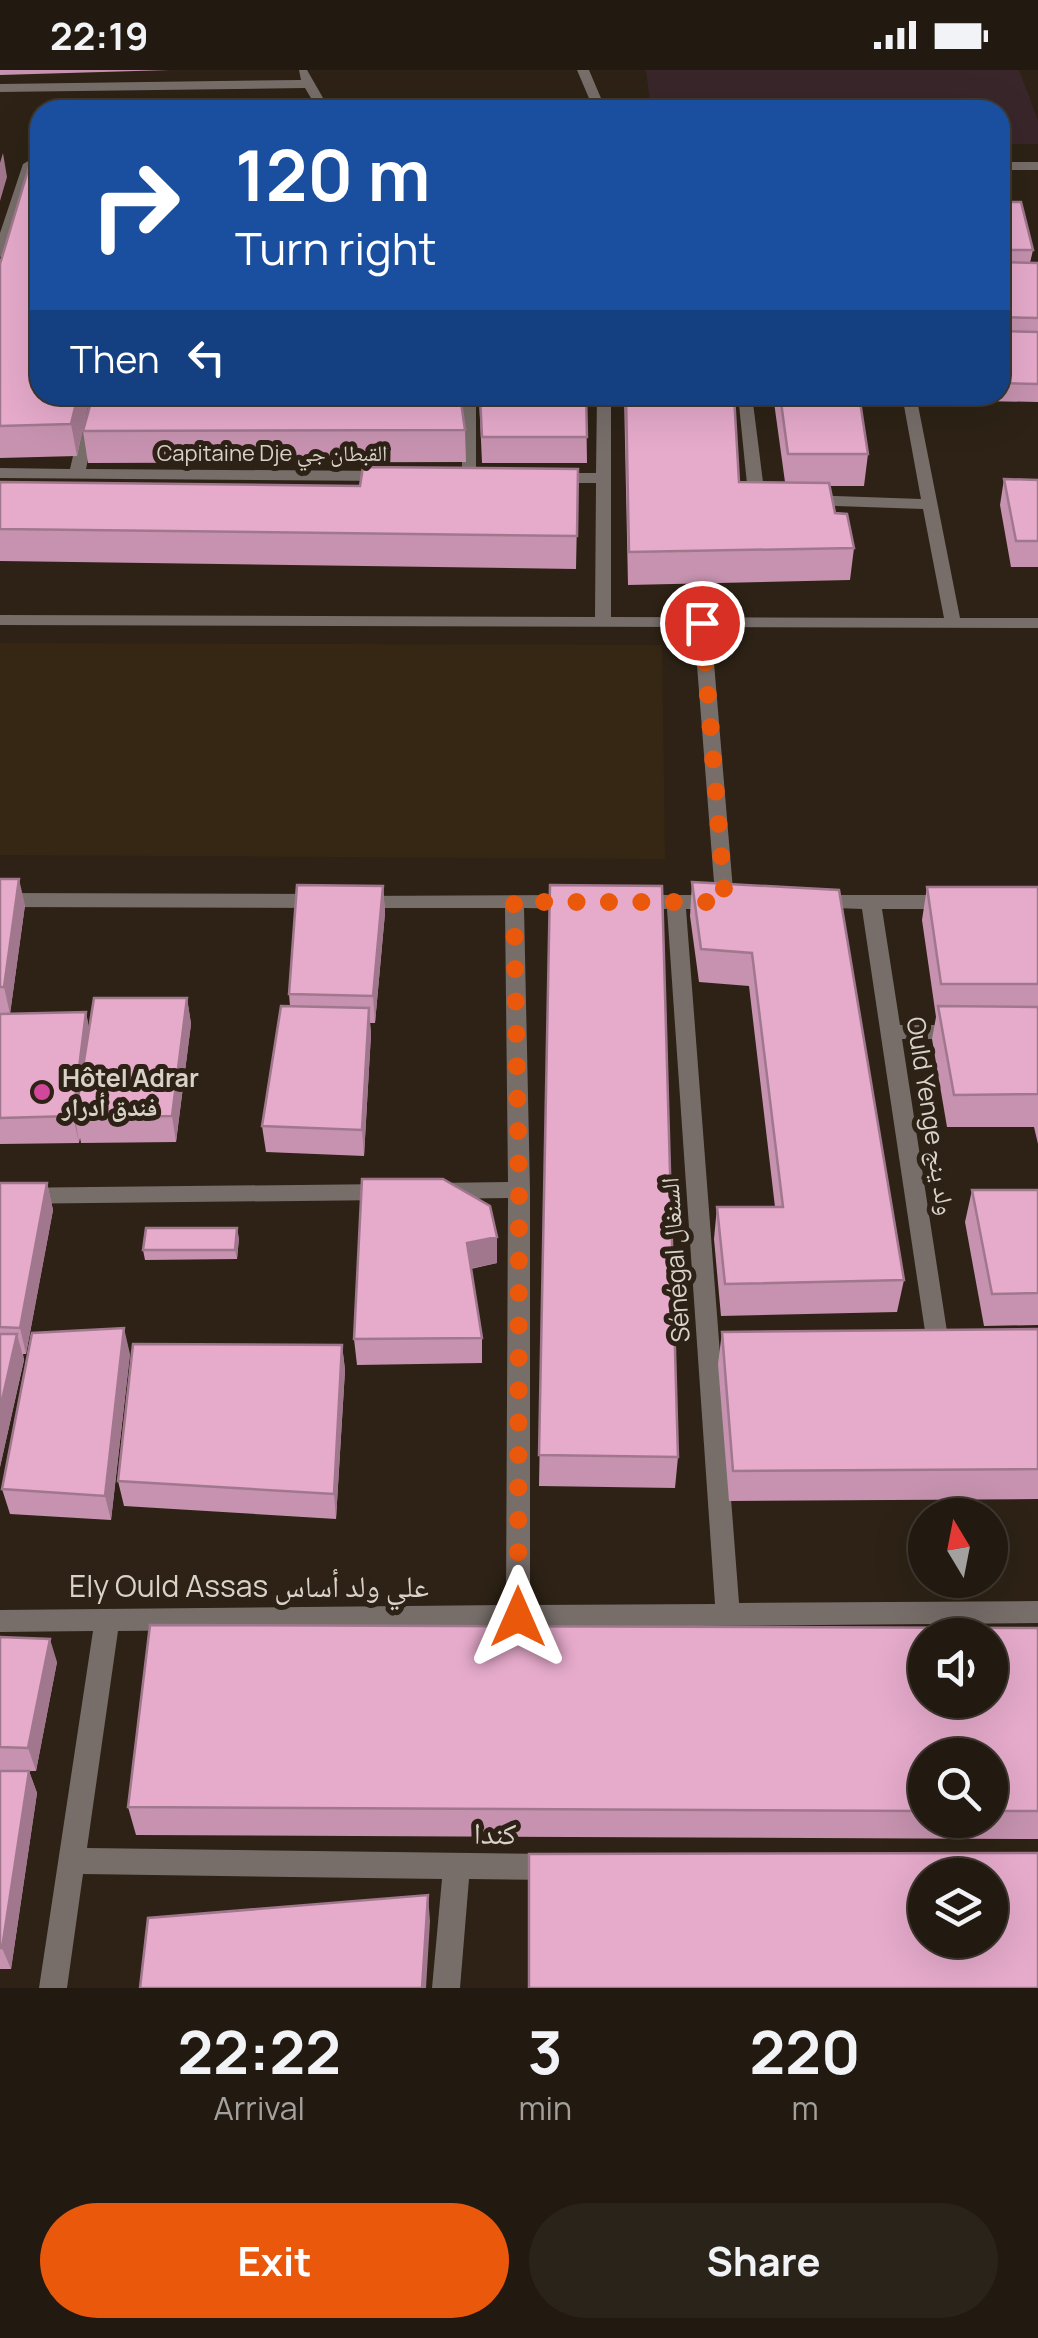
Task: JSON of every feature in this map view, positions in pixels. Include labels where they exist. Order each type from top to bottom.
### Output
[{"type":"street","points":[[302,70],[319,100]]},
{"type":"street","points":[[583,70],[596,100]]},
{"type":"street","points":[[0,88],[310,84]]},
{"type":"street","points":[[0,253],[28,164]]},
{"type":"street","points":[[1010,166],[1038,166]]},
{"type":"street","points":[[78,474],[92,405]]},
{"type":"street","points":[[469,405],[470,477]]},
{"type":"street","points":[[603,622],[604,405]]},
{"type":"street","points":[[746,405],[755,484],[764,494],[780,499],[930,504]]},
{"type":"street","points":[[910,405],[953,623]]},
{"type":"street","name":"Capitaine Dje القبطان جي","points":[[0,473],[411,476]]},
{"type":"street","points":[[450,477],[489,477]]},
{"type":"street","points":[[528,478],[604,478]]},
{"type":"street","points":[[0,620],[1038,624]]},
{"type":"street","points":[[622,902],[734,902],[702,623]]},
{"type":"street","points":[[0,900],[586,902]]},
{"type":"street","points":[[514,902],[519,1190],[518,1617]]},
{"type":"street","name":"Sénégal السنغال","points":[[676,902],[718,1341],[728,1615]]},
{"type":"street","points":[[798,902],[964,902]]},
{"type":"street","name":"Ould Yenge ولد ينج","points":[[871,902],[936,1339]]},
{"type":"street","points":[[890,1032],[982,1032]]},
{"type":"street","points":[[0,1196],[519,1190]]},
{"type":"street","name":"Ely Ould Assas علي ولد أساس","points":[[0,1621],[1038,1612]]},
{"type":"street","points":[[53,1988],[107,1620]]},
{"type":"street","name":"كندا","points":[[72,1861],[573,1867]]},
{"type":"street","points":[[446,1988],[457,1866]]},
{"type":"shaded area","points":[[646,70],[1019,70],[1038,120],[1038,144],[1010,144],[1010,100],[650,100]]},
{"type":"shaded area","points":[[0,643],[662,645],[665,859],[0,855]]},
{"type":"building","points":[[30,163],[30,405],[76,405],[71,424],[0,426],[0,264]]},
{"type":"building","points":[[1010,202],[1021,202],[1033,250],[1010,250]]},
{"type":"building","points":[[1010,262],[1038,263],[1038,318],[1010,317]]},
{"type":"building","points":[[1010,331],[1038,332],[1038,384],[1010,383]]},
{"type":"building","points":[[90,405],[461,405],[465,430],[83,431]]},
{"type":"building","points":[[480,405],[586,405],[587,437],[482,437]]},
{"type":"building","points":[[626,405],[735,405],[739,482],[829,483],[835,513],[847,514],[854,548],[629,552]]},
{"type":"building","points":[[781,405],[861,405],[868,454],[788,454]]},
{"type":"building","points":[[363,467],[578,469],[577,536],[0,529],[0,482],[360,486]]},
{"type":"building","points":[[1004,479],[1038,480],[1038,541],[1016,541]]},
{"type":"building","points":[[0,879],[19,879],[4,987],[0,987]]},
{"type":"building","points":[[692,882],[839,890],[904,1280],[725,1284],[717,1207],[783,1207],[752,953],[701,949]]},
{"type":"building","points":[[297,885],[383,886],[373,996],[289,994]]},
{"type":"building","points":[[550,885],[662,886],[678,1457],[539,1455]]},
{"type":"building","points":[[927,887],[1038,887],[1038,984],[941,984]]},
{"type":"building","points":[[94,998],[187,998],[172,1116],[75,1117]]},
{"type":"building","points":[[281,1006],[369,1008],[362,1130],[262,1126]]},
{"type":"building","points":[[938,1006],[1038,1007],[1038,1094],[954,1095]]},
{"type":"building","name":"Hôtel Adrar فندق أدرار","points":[[86,1012],[73,1116],[0,1118],[0,1014]]},
{"type":"building","points":[[362,1179],[443,1179],[490,1206],[497,1237],[467,1243],[482,1338],[354,1339]]},
{"type":"building","points":[[0,1183],[47,1183],[20,1328],[0,1327]]},
{"type":"building","points":[[972,1190],[1038,1190],[1038,1293],[992,1294]]},
{"type":"building","points":[[146,1228],[237,1228],[235,1250],[143,1250]]},
{"type":"building","points":[[124,1328],[105,1496],[2,1489],[32,1333]]},
{"type":"building","points":[[1038,1329],[1038,1469],[733,1471],[722,1332]]},
{"type":"building","points":[[0,1334],[17,1334],[0,1409]]},
{"type":"building","points":[[133,1344],[342,1345],[334,1494],[118,1481]]},
{"type":"building","points":[[150,1625],[908,1628],[908,1718],[1008,1718],[1008,1628],[1038,1628],[1038,1811],[1008,1811],[1008,1738],[908,1738],[908,1811],[128,1807]]},
{"type":"building","points":[[0,1637],[50,1639],[28,1748],[0,1747]]},
{"type":"building","points":[[0,1771],[29,1771],[2,1948],[0,1948]]},
{"type":"building","points":[[1038,1853],[1038,1988],[529,1988],[529,1854]]},
{"type":"building","points":[[428,1895],[422,1988],[140,1988],[148,1918]]},
{"type":"place","name":"Hôtel Adrar فندق أدرار","points":[[42,1092]]},
{"type":"route","points":[[518,1617],[519,1190],[514,902],[725,902],[702,623]]}]
